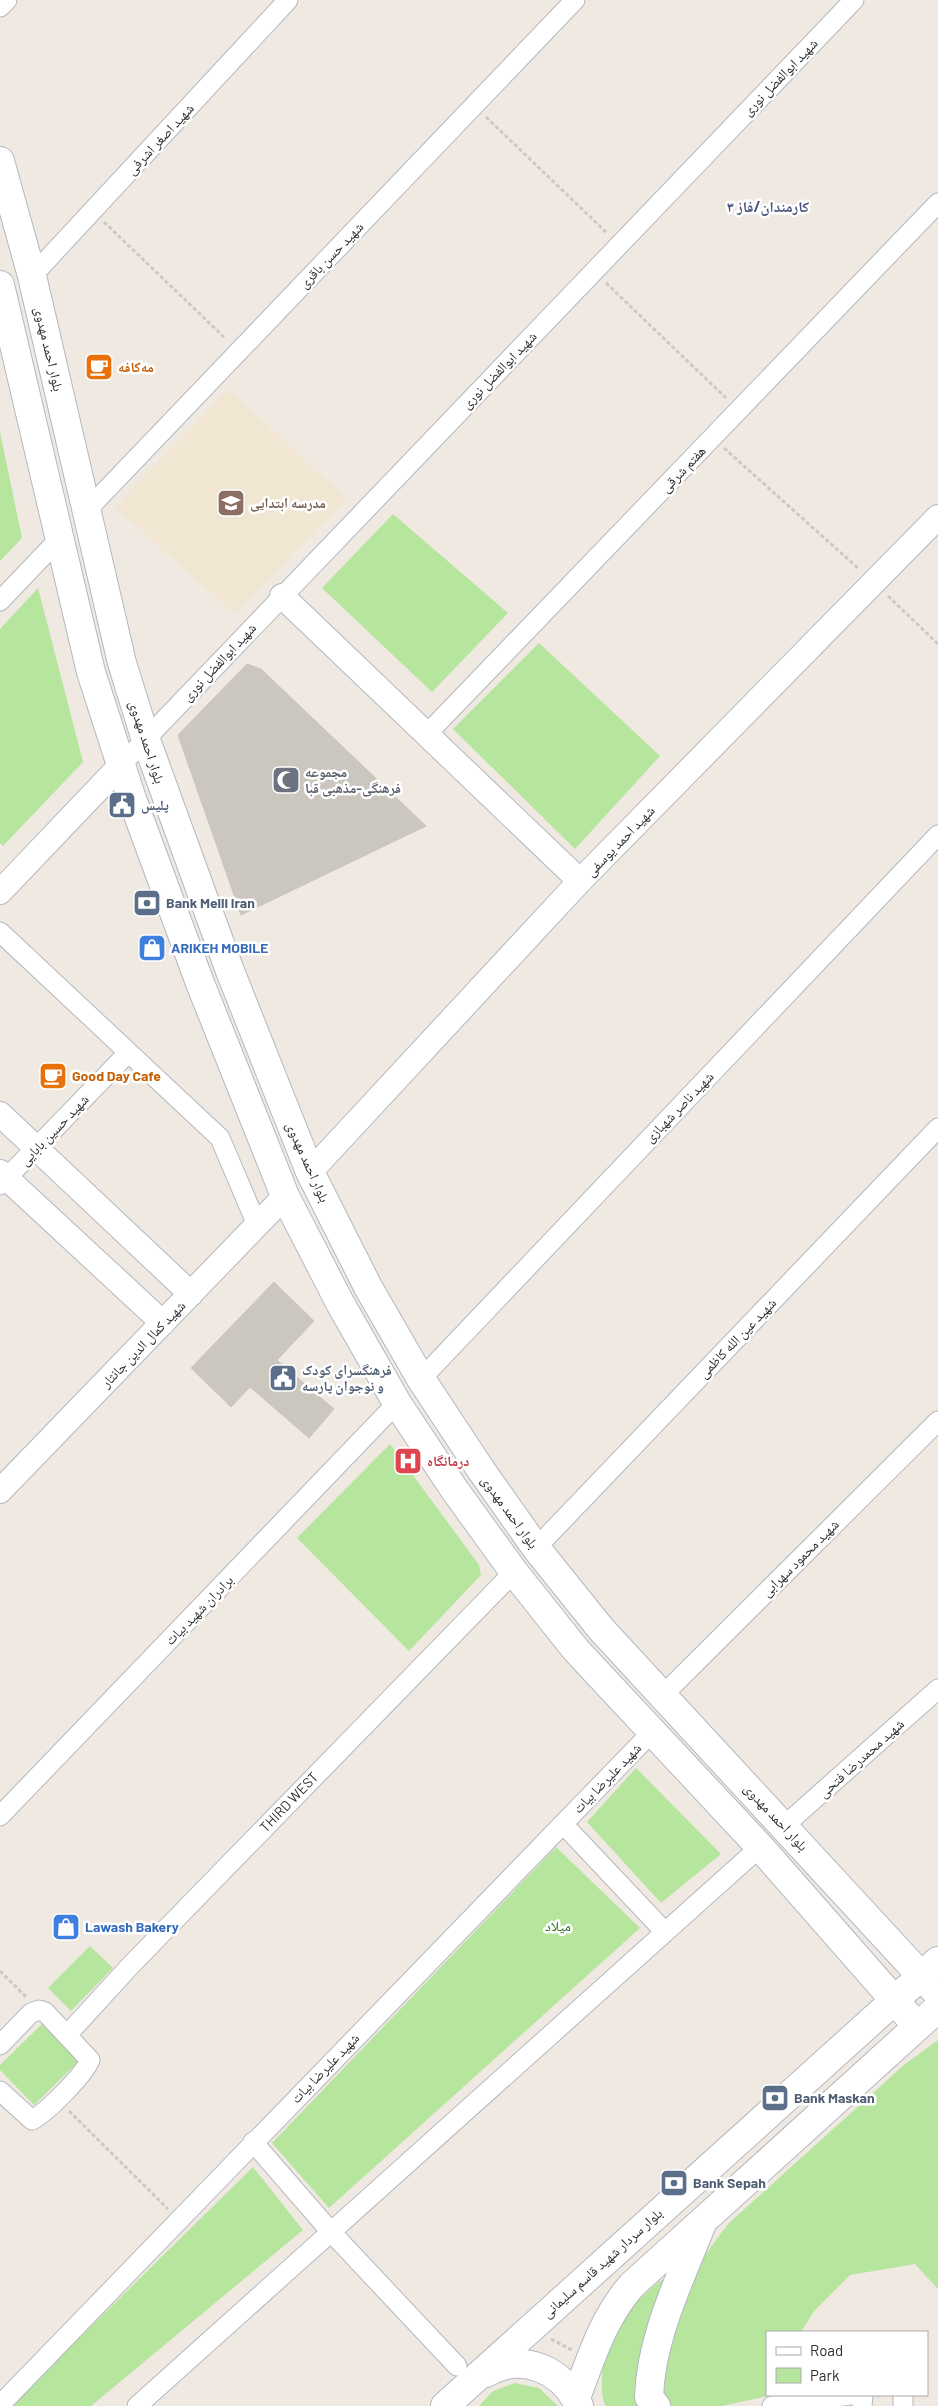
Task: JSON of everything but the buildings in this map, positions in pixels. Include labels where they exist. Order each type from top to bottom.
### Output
[{"type":"main road","name":"بلوار احمد مهدوی","points":[[0,161],[32,276],[122,663],[146,740],[230,971],[310,1172],[368,1287],[420,1379],[480,1470],[536,1548],[601,1629],[784,1826],[932,1977]]},
{"type":"main road","points":[[2,299],[91,672],[121,765],[200,983],[285,1196],[340,1303],[397,1403],[454,1489],[514,1572],[576,1650],[760,1847],[917,2026]]},
{"type":"main road","points":[[285,1196],[310,1172]]},
{"type":"main road","points":[[514,1572],[536,1548]]},
{"type":"main road","name":"بلوار سردار شهید قاسم سلیمانی","points":[[445,2406],[464,2374],[531,2328],[894,1999],[932,1977]]},
{"type":"main road","points":[[577,2402],[590,2360],[607,2320],[619,2300],[704,2219],[938,2008]]},
{"type":"main road","points":[[656,2406],[649,2397],[650,2374],[662,2324],[704,2219]]},
{"type":"main road","points":[[456,2406],[464,2374],[519,2363],[531,2365],[552,2373],[569,2389],[577,2402]]},
{"type":"street","points":[[0,7],[7,0]]},
{"type":"street","name":"شهید اصغر اشرفی","points":[[32,276],[94,212],[288,0]]},
{"type":"street","name":"شهید حسن باقری","points":[[87,510],[575,0]]},
{"type":"street","name":"شهید ابوالفضل نوری","points":[[121,765],[854,0]]},
{"type":"street","name":"هفتم شرقی","points":[[427,734],[938,203]]},
{"type":"street","name":"شهید احمد یوسفی","points":[[310,1172],[580,881],[938,517]]},
{"type":"street","points":[[0,601],[60,538]]},
{"type":"street","points":[[282,596],[580,881]]},
{"type":"street","points":[[0,892],[121,765]]},
{"type":"street","name":"شهید ناصر شهبازی","points":[[420,1379],[938,835]]},
{"type":"street","points":[[0,932],[220,1138],[257,1226]]},
{"type":"street","name":"شهید حسین بابایی","points":[[2,1178],[36,1148],[128,1053]]},
{"type":"street","points":[[0,1114],[191,1294]]},
{"type":"street","name":"شهید عین الله کاظمی","points":[[536,1548],[938,1128]]},
{"type":"street","points":[[2,1178],[163,1323]]},
{"type":"street","name":"شهید کمال الدین جانثار","points":[[0,1491],[285,1196]]},
{"type":"street","name":"برادران شهید بیات","points":[[0,1816],[397,1403]]},
{"type":"street","name":"شهید محمود سهرابی","points":[[662,1696],[938,1421]]},
{"type":"street","name":"THIRD WEST","points":[[67,2035],[131,1965],[514,1572]]},
{"type":"street","name":"شهید محمدرضا فتحی","points":[[784,1826],[938,1689]]},
{"type":"street","name":"شهید علیرضا بیات","points":[[0,2405],[652,1732]]},
{"type":"street","points":[[563,1824],[665,1932]]},
{"type":"street","points":[[137,2406],[760,1847]]},
{"type":"street","points":[[0,2045],[31,2013],[39,2010],[45,2012],[90,2060],[87,2067],[56,2099],[32,2120],[4,2102]]},
{"type":"street","points":[[253,2142],[331,2232],[464,2374]]},
{"type":"street","points":[[772,2406],[843,2396]]},
{"type":"path","points":[[474,106],[619,245]]},
{"type":"path","points":[[94,212],[239,351]]},
{"type":"path","points":[[594,271],[739,411]]},
{"type":"path","points":[[713,438],[874,582],[938,644]]},
{"type":"path","points":[[0,1972],[39,2010]]},
{"type":"path","points":[[56,2099],[179,2219]]},
{"type":"path","points":[[531,2328],[590,2360]]},
{"type":"shaded area","name":"مدرسه ابتدایی","points":[[228,389],[347,499],[234,613],[115,507]]},
{"type":"green space","points":[[0,432],[22,538],[0,561]]},
{"type":"green space","points":[[393,514],[508,613],[432,692],[322,588]]},
{"type":"green space","points":[[38,588],[83,762],[3,846],[0,843],[0,629]]},
{"type":"green space","points":[[539,643],[660,756],[575,849],[453,729]]},
{"type":"green space","points":[[390,1444],[479,1565],[481,1575],[409,1651],[297,1538]]},
{"type":"green space","points":[[636,1768],[721,1854],[661,1903],[587,1822]]},
{"type":"green space","name":"میلاد","points":[[556,1847],[640,1928],[329,2208],[272,2143]]},
{"type":"green space","points":[[90,1946],[113,1968],[71,2011],[48,1988]]},
{"type":"green space","points":[[43,2023],[80,2060],[34,2105],[0,2070],[0,2065]]},
{"type":"green space","points":[[938,2040],[938,2289],[915,2264],[850,2275],[814,2311],[802,2331],[766,2331],[767,2396],[722,2406],[668,2406],[660,2384],[670,2349],[673,2315],[692,2276],[713,2244],[729,2223],[904,2065]]},
{"type":"green space","points":[[253,2167],[303,2230],[91,2406],[10,2406]]},
{"type":"green space","points":[[686,2263],[644,2406],[606,2406],[602,2390],[604,2361],[609,2343],[617,2327],[641,2297]]},
{"type":"green space","points":[[515,2383],[539,2388],[558,2406],[479,2406],[493,2391]]},
{"type":"place","name":"مه‌کافه","points":[[99,367]]},
{"type":"place","name":"مدرسه ابتدایی","points":[[231,503]]},
{"type":"place","name":"مجموعه فرهنگی-مذهبی قبا","points":[[286,780]]},
{"type":"place","name":"پلیس","points":[[122,805]]},
{"type":"place","name":"Bank Melli Iran","points":[[147,903]]},
{"type":"place","name":"ARIKEH MOBILE","points":[[152,948]]},
{"type":"place","name":"Good Day Cafe","points":[[53,1076]]},
{"type":"place","name":"فرهنگسرای کودک و نوجوان پارسه","points":[[283,1378]]},
{"type":"place","name":"درمانگاه","points":[[408,1461]]},
{"type":"place","name":"Lawash Bakery","points":[[66,1927]]},
{"type":"place","name":"Bank Maskan","points":[[775,2098]]},
{"type":"place","name":"Bank Sepah","points":[[674,2183]]},
{"type":"district","name":"کارمندان/فاز ۳","points":[[768,207]]}]
